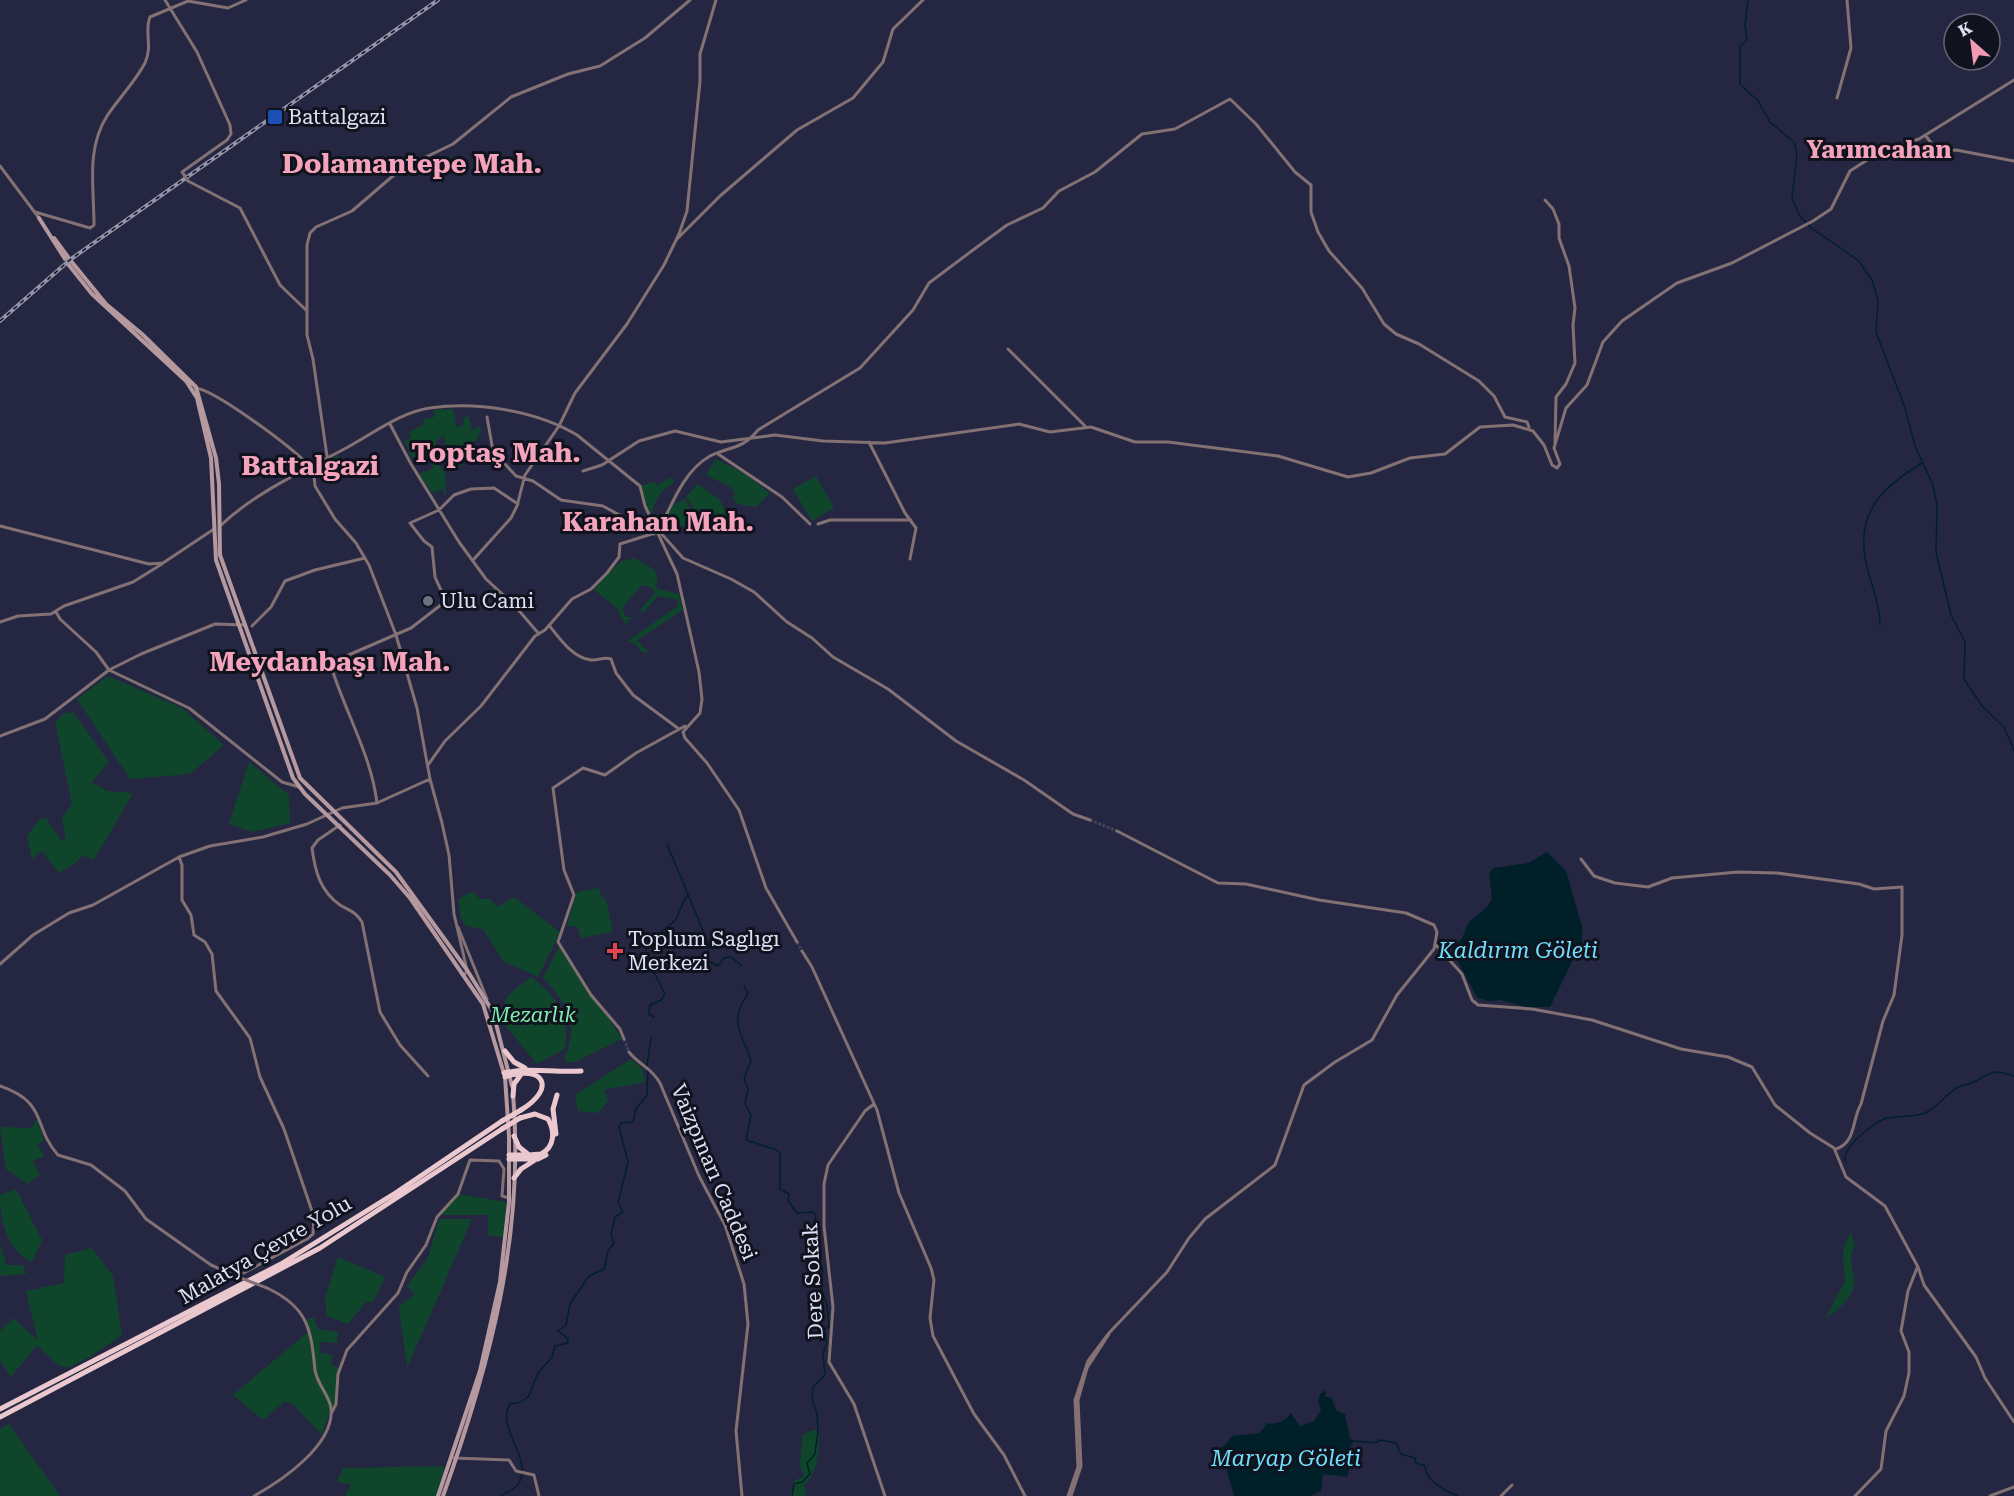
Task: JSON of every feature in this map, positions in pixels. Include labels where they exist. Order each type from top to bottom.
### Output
[{"type":"highway","points":[[505,1051],[524,1070]]},
{"type":"highway","points":[[507,1074],[524,1070],[581,1071]]},
{"type":"highway","points":[[513,1096],[514,1084],[524,1070]]},
{"type":"highway","name":"Malatya Çevre Yolu","points":[[0,1409],[299,1254],[535,1101],[542,1091],[543,1083],[535,1074],[524,1070]]},
{"type":"highway","points":[[514,1178],[520,1169],[548,1153],[554,1145],[556,1137],[553,1109],[557,1095]]},
{"type":"highway","name":"Malatya Çevre Yolu","points":[[0,1417],[320,1248],[520,1118],[535,1114],[543,1115],[551,1125],[553,1132],[551,1144],[546,1152],[529,1155]]},
{"type":"highway","points":[[514,1136],[519,1147],[529,1155]]},
{"type":"highway","points":[[512,1157],[529,1155]]},
{"type":"highway","points":[[512,1157],[538,1159]]},
{"type":"main road","points":[[39,218],[92,294],[195,388],[216,458],[220,555],[300,778],[332,813],[408,885],[487,999],[505,1051],[514,1178],[505,1283],[485,1372],[438,1496]]},
{"type":"main road","points":[[195,388],[211,458],[216,560],[247,626],[293,778],[298,787],[332,813],[340,825],[398,883],[464,976],[490,1020],[513,1096],[514,1136],[500,1282],[480,1371],[443,1496]]},
{"type":"street","points":[[165,0],[183,26],[210,77],[230,125],[231,134],[219,146],[182,172],[188,181],[240,208],[280,285],[307,310]]},
{"type":"street","points":[[34,212],[90,228],[94,225],[93,146],[106,117],[144,65],[150,50],[148,25],[150,17],[188,1],[228,8],[246,0]]},
{"type":"street","points":[[327,456],[313,359],[307,335],[307,245],[310,233],[316,227],[352,211],[412,162],[453,144],[511,97],[568,74],[600,66],[645,38],[690,0]]},
{"type":"street","points":[[474,559],[511,518],[518,504],[525,478],[559,426],[575,393],[627,324],[674,243],[687,211],[700,81],[700,54],[716,0]]},
{"type":"street","points":[[674,243],[720,196],[796,130],[853,98],[884,62],[893,29],[923,0]]},
{"type":"street","points":[[1837,98],[1851,48],[1847,0]]},
{"type":"street","points":[[1555,444],[1567,406],[1589,381],[1602,345],[1614,327],[1677,283],[1732,263],[1750,251],[1813,222],[1835,204],[1850,171],[1881,151],[1909,144],[2014,80]]},
{"type":"street","points":[[428,765],[445,741],[481,706],[539,634],[572,599],[591,589],[615,564],[621,544],[657,532],[666,511],[695,468],[718,454],[731,451],[752,438],[758,430],[860,368],[913,310],[928,284],[1007,225],[1043,208],[1059,191],[1099,170],[1109,159],[1142,134],[1175,129],[1230,99],[1256,124],[1295,172],[1311,185],[1311,212],[1318,232],[1329,251],[1362,288],[1388,328],[1479,381],[1494,396],[1505,417],[1527,422],[1529,428],[1540,438],[1552,465],[1557,468],[1560,464],[1554,451],[1556,397],[1566,384],[1575,363],[1573,325],[1575,308],[1569,266],[1559,238],[1559,224],[1553,209],[1545,200]]},
{"type":"street","points":[[1925,135],[1935,148],[1942,151],[1956,150],[2014,161]]},
{"type":"street","points":[[0,166],[39,218]]},
{"type":"street","points":[[1008,349],[1085,426],[1135,442],[1168,442],[1278,456],[1348,477],[1371,473],[1410,458],[1445,454],[1480,427],[1501,424],[1529,428]]},
{"type":"street","points":[[195,388],[274,436],[308,465],[313,465]]},
{"type":"street","points":[[0,622],[18,616],[56,612],[64,606],[133,582],[220,526],[232,515],[286,479],[411,412],[430,408],[463,407],[518,413],[559,426],[577,435],[607,462],[640,486],[645,506],[680,584],[702,687],[700,713],[681,730],[636,753],[605,775],[583,768],[553,788],[564,870],[574,895],[558,942],[591,995],[620,1029],[624,1039]]},
{"type":"street","points":[[487,417],[489,442],[496,456],[513,473],[542,485],[561,500],[588,506],[603,506],[657,532],[683,558],[754,592],[787,622],[808,635],[833,657],[888,688],[956,741],[1024,780],[1068,811],[1090,820]]},
{"type":"street","points":[[390,423],[411,464],[439,510],[486,579],[515,606],[539,634]]},
{"type":"street","points":[[583,471],[607,462],[639,441],[658,433],[683,431],[721,442],[775,435],[807,440],[869,442],[909,441],[1019,424],[1054,432],[1085,426]]},
{"type":"street","points":[[869,442],[916,528],[910,559]]},
{"type":"street","points":[[718,454],[782,497],[810,524]]},
{"type":"street","points":[[313,465],[315,486],[335,519],[356,543],[365,558],[380,588],[396,635],[417,708],[430,779],[449,855],[454,914],[467,970],[464,976]]},
{"type":"street","points":[[377,803],[370,766],[338,690],[330,663],[411,628],[446,600],[435,577],[432,546],[424,541],[410,523],[439,510],[454,495],[471,489],[494,488],[518,504]]},
{"type":"street","points":[[220,514],[223,517],[232,515]]},
{"type":"street","points":[[818,524],[830,520],[911,520]]},
{"type":"street","points":[[0,526],[149,564],[163,563]]},
{"type":"street","points":[[0,736],[45,719],[109,670],[202,627],[214,624],[247,626],[271,607],[285,581],[315,570],[365,558]]},
{"type":"street","points":[[56,612],[60,619],[96,652],[109,670],[189,708],[282,782],[298,787]]},
{"type":"street","points":[[549,626],[567,646],[580,655],[592,660],[606,657],[611,659],[616,673],[633,695],[681,730],[685,738],[707,763],[737,806],[766,888],[797,942]]},
{"type":"street","points":[[0,963],[33,935],[69,913],[93,905],[179,857],[210,846],[263,837],[332,813],[377,803],[430,779]]},
{"type":"street","points":[[340,825],[318,840],[312,848],[318,878],[327,893],[339,904],[356,912],[362,922],[376,979],[380,1012],[400,1045],[428,1076]]},
{"type":"street","points":[[1070,1496],[1078,1467],[1075,1400],[1086,1365],[1109,1333],[1167,1272],[1189,1238],[1205,1219],[1275,1165],[1287,1128],[1296,1112],[1302,1088],[1325,1068],[1372,1040],[1384,1014],[1436,945],[1437,932],[1428,922],[1406,913],[1319,900],[1245,884],[1218,883],[1117,831]]},
{"type":"street","points":[[179,857],[182,865],[182,900],[191,915],[194,935],[205,942],[212,954],[216,991],[250,1038],[260,1077],[284,1129],[314,1217],[313,1234],[307,1239],[238,1277]]},
{"type":"street","points":[[1581,859],[1594,876],[1615,883],[1648,888],[1672,878],[1738,872],[1777,873],[1859,884],[1874,889],[1902,886],[1901,946],[1893,999],[1883,1021],[1861,1104],[1855,1115],[1854,1130],[1845,1144],[1836,1149]]},
{"type":"street","points":[[454,914],[487,999]]},
{"type":"street","points":[[1436,945],[1462,974],[1472,1000],[1478,1005],[1532,1009],[1588,1018],[1681,1049],[1717,1054],[1748,1065],[1756,1071],[1774,1105],[1810,1133],[1836,1149],[1846,1177],[1885,1206],[1918,1267],[1924,1285],[1976,1357],[1985,1378],[2014,1422]]},
{"type":"street","points":[[802,951],[812,967],[874,1104],[884,1132],[899,1194],[934,1276],[930,1318],[933,1336],[974,1414],[1004,1455],[1025,1496]]},
{"type":"street","name":"Vaizpınarı Caddesi","points":[[629,1052],[638,1063],[652,1070],[660,1083],[688,1153],[725,1225],[744,1284],[748,1324],[736,1431],[742,1496]]},
{"type":"street","points":[[0,1086],[20,1094],[37,1112],[58,1155],[91,1164],[125,1191],[146,1219],[211,1265],[267,1288],[287,1301],[306,1320],[317,1380],[329,1401],[331,1414]]},
{"type":"street","name":"Dere Sokak","points":[[874,1104],[865,1111],[828,1165],[824,1184],[824,1226],[833,1306],[829,1362],[854,1404],[885,1496]]},
{"type":"street","points":[[254,1496],[298,1467],[318,1444],[336,1404],[338,1374],[347,1350],[398,1293],[407,1272],[426,1245],[437,1218],[458,1194],[470,1160],[499,1161],[504,1169],[502,1196],[509,1198]]},
{"type":"street","points":[[1855,1496],[1881,1469],[1886,1431],[1904,1396],[1909,1374],[1909,1352],[1901,1331],[1908,1291],[1918,1267]]},
{"type":"street","points":[[454,1458],[509,1460],[518,1472],[534,1475],[539,1496]]},
{"type":"street","points":[[1501,1496],[1512,1485]]},
{"type":"street","points":[[1990,1496],[2014,1487]]},
{"type":"green space","points":[[453,409],[457,428],[464,424],[463,418],[469,416],[472,431],[479,426],[482,433],[478,434],[478,439],[474,442],[473,455],[468,449],[463,451],[462,466],[452,469],[457,465],[447,451],[444,436],[437,440],[436,453],[438,462],[445,473],[446,497],[442,489],[432,493],[419,474],[434,468],[431,462],[421,465],[417,456],[412,458],[404,441],[411,438],[409,432],[423,425],[424,419],[435,417],[434,410]]},
{"type":"green space","points":[[338,455],[344,466],[342,471],[317,467]]},
{"type":"green space","points":[[716,459],[740,471],[770,493],[756,507],[738,504],[732,497],[735,495],[732,488],[706,475]]},
{"type":"green space","points":[[816,476],[834,508],[812,521],[793,489]]},
{"type":"green space","points":[[670,478],[675,481],[660,494],[652,514],[645,506],[640,486],[654,482],[658,485]]},
{"type":"green space","points":[[698,484],[720,500],[730,521],[713,527],[697,514],[686,497]]},
{"type":"green space","points":[[685,499],[697,522],[687,528],[666,519],[671,506]]},
{"type":"green space","points":[[635,558],[655,570],[658,581],[655,584],[658,589],[679,594],[683,610],[637,640],[650,654],[640,651],[638,646],[628,641],[678,606],[678,600],[658,596],[644,612],[639,611],[655,593],[652,588],[642,585],[622,608],[626,617],[634,617],[628,620],[626,626],[617,608],[593,589],[620,562]]},
{"type":"green space","points":[[108,676],[182,708],[224,745],[190,774],[130,779],[77,699]]},
{"type":"green space","points":[[73,712],[109,762],[92,782],[107,791],[133,793],[94,860],[82,855],[78,861],[59,873],[42,851],[32,859],[27,836],[39,820],[46,818],[61,840],[66,842],[62,818],[72,804],[55,722],[64,713]]},
{"type":"green space","points":[[249,762],[289,795],[290,823],[253,832],[229,824]]},
{"type":"green space","points":[[599,888],[601,896],[606,900],[613,932],[581,938],[577,926],[567,926],[577,892]]},
{"type":"green space","points":[[472,891],[480,899],[490,899],[498,907],[514,897],[560,932],[538,977],[503,961],[483,929],[466,926],[461,918],[458,900]]},
{"type":"green space","points":[[559,947],[622,1039],[575,1062],[568,1063],[564,1058],[571,1036],[568,1015],[558,996],[543,978]]},
{"type":"green space","name":"Mezarlık","points":[[531,977],[554,999],[560,1008],[566,1027],[564,1049],[537,1064],[501,1020],[506,999]]},
{"type":"green space","points":[[631,1059],[642,1069],[645,1082],[604,1090],[608,1101],[598,1113],[578,1111],[575,1095]]},
{"type":"green space","points":[[37,1119],[44,1141],[37,1144],[44,1156],[33,1161],[40,1175],[27,1184],[6,1169],[0,1127],[31,1128]]},
{"type":"green space","points":[[16,1189],[42,1240],[32,1262],[16,1250],[7,1234],[1,1215],[0,1195]]},
{"type":"green space","points":[[458,1194],[506,1202],[506,1238],[488,1235],[488,1215],[439,1215]]},
{"type":"green space","points":[[439,1219],[472,1219],[407,1368],[399,1306],[415,1294],[407,1286],[428,1258]]},
{"type":"green space","points":[[1851,1233],[1855,1245],[1851,1257],[1853,1289],[1841,1306],[1826,1317],[1845,1281],[1844,1251]]},
{"type":"green space","points":[[0,1243],[6,1265],[23,1265],[26,1274],[0,1276]]},
{"type":"green space","points":[[92,1248],[113,1276],[122,1335],[90,1357],[67,1368],[57,1364],[37,1345],[11,1377],[0,1360],[0,1331],[13,1318],[38,1340],[26,1291],[64,1283],[65,1255]]},
{"type":"green space","points":[[338,1257],[385,1277],[373,1302],[366,1302],[348,1324],[327,1316],[325,1298]]},
{"type":"green space","points":[[314,1317],[318,1329],[338,1332],[337,1343],[319,1342],[321,1353],[333,1355],[331,1364],[340,1369],[336,1404],[331,1407],[322,1435],[292,1403],[284,1402],[263,1420],[233,1395],[308,1332],[306,1320]]},
{"type":"green space","points":[[9,1424],[60,1496],[0,1496],[0,1429]]},
{"type":"green space","points":[[815,1430],[819,1433],[818,1454],[815,1468],[804,1485],[807,1496],[790,1496],[795,1480],[804,1477],[800,1465],[803,1434]]},
{"type":"green space","points":[[445,1466],[436,1496],[345,1496],[351,1485],[337,1481],[343,1468]]},
{"type":"water","name":"Kaldırım Göleti","points":[[1547,852],[1566,871],[1582,926],[1582,954],[1573,960],[1550,1007],[1526,1007],[1501,1000],[1487,1001],[1477,997],[1451,949],[1462,938],[1469,922],[1486,908],[1492,899],[1489,873],[1493,868],[1528,863]]},
{"type":"water","name":"Maryap Göleti","points":[[1326,1390],[1325,1397],[1331,1397],[1337,1411],[1345,1414],[1350,1438],[1354,1441],[1349,1448],[1352,1459],[1347,1477],[1323,1474],[1321,1491],[1310,1496],[1234,1496],[1221,1449],[1232,1436],[1260,1433],[1267,1423],[1280,1422],[1291,1413],[1300,1426],[1314,1421],[1321,1410],[1318,1402],[1320,1394]]},
{"type":"waterway","points":[[1748,0],[1745,25],[1747,40],[1740,46],[1740,84],[1758,101],[1770,122],[1794,142],[1797,153],[1792,199],[1800,216],[1810,227],[1859,261],[1872,280],[1878,300],[1876,332],[1905,408],[1915,446],[1933,485],[1937,505],[1936,552],[1951,615],[1965,642],[1964,679],[1982,706],[2004,727],[2014,750]]},
{"type":"waterway","points":[[1880,625],[1878,605],[1864,552],[1867,520],[1873,506],[1882,495],[1906,473],[1922,463]]},
{"type":"waterway","points":[[667,844],[709,945],[708,961],[718,966],[724,958],[731,957],[742,966]]},
{"type":"waterway","points":[[654,1017],[649,1014],[650,1005],[661,1000],[665,994],[646,957],[646,950],[652,939],[677,917],[688,895]]},
{"type":"waterway","points":[[744,985],[748,994],[742,1004],[738,1020],[751,1061],[744,1078],[748,1089],[745,1104],[751,1115],[746,1140],[777,1150],[780,1154],[780,1189],[789,1194],[788,1201],[797,1213],[813,1212],[816,1215],[812,1237],[823,1271],[819,1283],[827,1305],[829,1327],[823,1330],[827,1342],[823,1354],[825,1375],[813,1387],[812,1399],[817,1414],[818,1431],[815,1454],[807,1463],[810,1474],[802,1482],[794,1484],[792,1496]]},
{"type":"waterway","points":[[647,1066],[651,1038]]},
{"type":"waterway","points":[[500,1496],[519,1483],[522,1473],[521,1463],[507,1423],[510,1404],[521,1402],[528,1397],[538,1373],[552,1357],[555,1346],[568,1343],[568,1339],[558,1331],[566,1325],[570,1304],[589,1276],[604,1269],[608,1251],[614,1243],[611,1235],[615,1217],[623,1212],[618,1203],[628,1162],[619,1127],[621,1123],[633,1122],[636,1109],[647,1095],[648,1071]]},
{"type":"waterway","points":[[1845,1161],[1845,1156],[1853,1143],[1872,1126],[1884,1119],[1925,1113],[1958,1087],[1974,1082],[1990,1073],[2002,1072],[2014,1076]]},
{"type":"waterway","points":[[1354,1441],[1375,1443],[1380,1440],[1396,1443],[1401,1454],[1415,1458],[1416,1463],[1425,1466],[1432,1480],[1458,1496]]},
{"type":"tunnel","points":[[1090,820],[1117,831]]},
{"type":"tunnel","points":[[797,942],[802,951]]},
{"type":"tunnel","points":[[624,1039],[629,1052]]},
{"type":"railway","points":[[0,321],[71,259],[438,0]]},
{"type":"place","name":"Battalgazi","points":[[275,117]]},
{"type":"place","name":"Ulu Cami","points":[[428,601]]},
{"type":"place","name":"Toplum Saglıgı Merkezi","points":[[615,951]]},
{"type":"district","name":"Yarımcahan","points":[[1879,150]]},
{"type":"district","name":"Dolamantepe Mah.","points":[[412,164]]},
{"type":"district","name":"Toptaş Mah.","points":[[496,453]]},
{"type":"district","name":"Battalgazi","points":[[310,466]]},
{"type":"district","name":"Karahan Mah.","points":[[658,522]]},
{"type":"district","name":"Meydanbaşı Mah.","points":[[330,662]]}]
